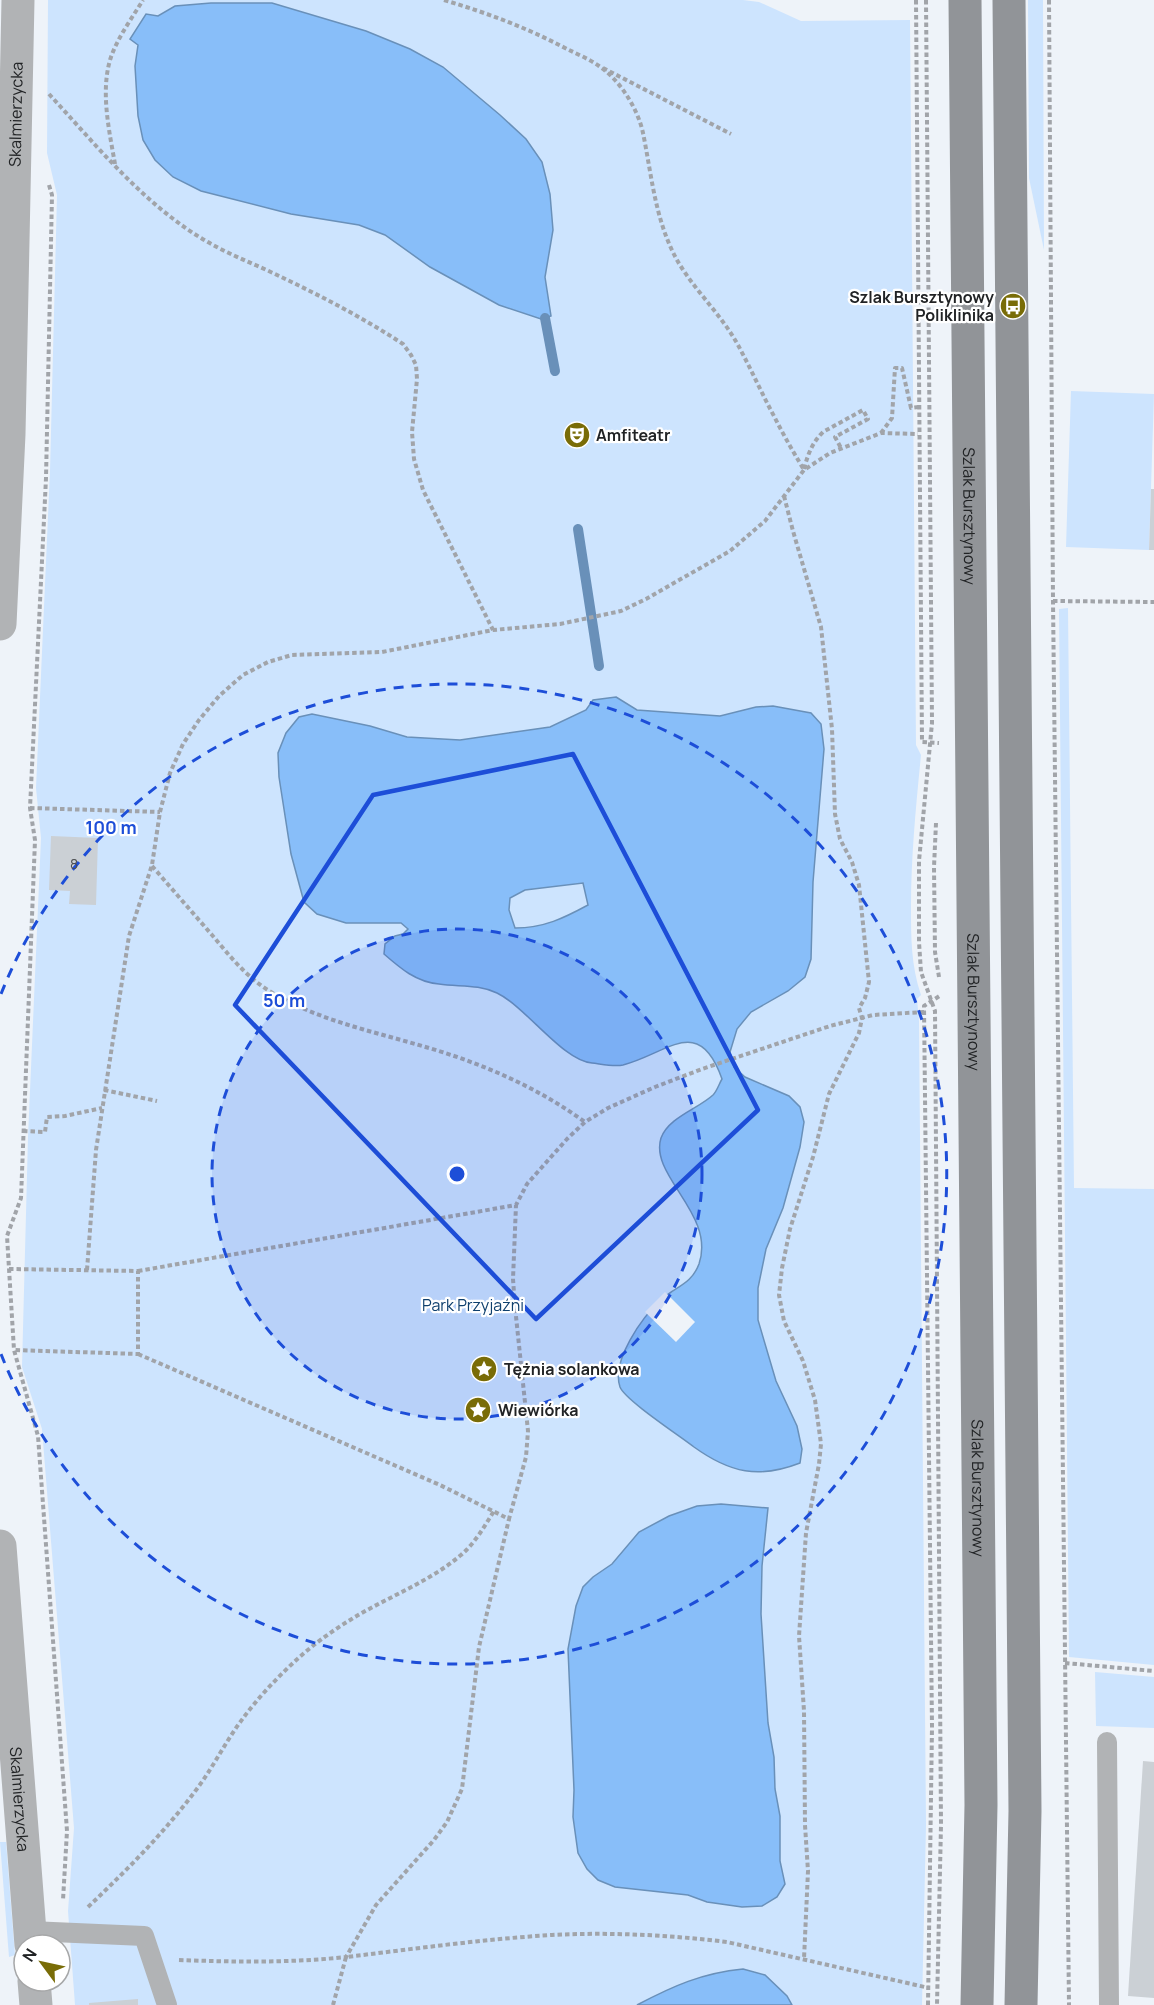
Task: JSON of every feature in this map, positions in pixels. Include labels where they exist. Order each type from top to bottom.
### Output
[{"type":"main road","name":"Szlak Bursztynowy","points":[[965,0],[981,1805],[977,2005]]},
{"type":"main road","points":[[1010,0],[1025,1799],[1021,2005]]},
{"type":"street","name":"Skalmierzycka","points":[[0,624],[9,434],[18,0]]},
{"type":"street","name":"Skalmierzycka","points":[[0,1546],[41,1933]]},
{"type":"lane","points":[[1107,1742],[1109,2005]]},
{"type":"lane","points":[[72,1936],[144,1936],[167,2005]]},
{"type":"path","points":[[115,164],[109,129],[107,71],[118,42],[143,0]]},
{"type":"path","points":[[444,0],[494,15],[528,29],[731,134]]},
{"type":"path","points":[[916,0],[922,742],[943,744]]},
{"type":"path","points":[[926,0],[932,723],[919,861],[919,942],[921,972],[934,1011],[935,1035],[941,1825],[937,2005]]},
{"type":"path","points":[[1049,0],[1068,2005]]},
{"type":"path","points":[[600,66],[617,84],[639,118],[654,197],[664,234],[677,261],[717,312],[738,345],[804,470]]},
{"type":"path","points":[[41,86],[115,164],[166,212],[199,237],[326,298],[403,344],[416,364],[417,379],[411,432],[414,459],[423,490],[493,630]]},
{"type":"path","points":[[42,1933],[67,1831],[38,1436],[14,1350],[8,1236],[21,1198],[35,840],[30,808],[46,478],[52,195],[46,174]]},
{"type":"path","points":[[881,433],[892,418],[895,368],[902,368],[911,408],[919,407]]},
{"type":"path","points":[[804,470],[808,453],[818,437],[863,410],[868,419],[835,437],[842,448]]},
{"type":"path","points":[[87,1270],[96,1150],[129,936],[152,865],[160,812],[170,773],[183,744],[219,696],[243,675],[268,662],[292,655],[382,652],[493,630],[560,624],[621,611],[730,551],[755,531],[804,470],[842,448],[881,433],[918,434]]},
{"type":"path","points":[[784,496],[821,627],[832,729],[835,814],[840,839],[852,862],[859,885],[869,982],[865,998],[859,1008],[862,1018],[859,1033],[829,1094],[790,1229],[779,1295],[784,1321],[803,1361],[816,1400],[821,1444],[806,1533],[799,1636],[804,1711],[805,1825],[808,1871],[804,1959]]},
{"type":"path","points":[[1053,601],[1154,602]]},
{"type":"path","points":[[30,808],[160,812]]},
{"type":"path","points":[[937,812],[934,867],[935,952],[940,982]]},
{"type":"path","points":[[152,865],[233,960],[269,991],[314,1012],[450,1054],[501,1073],[556,1101],[585,1122]]},
{"type":"path","points":[[928,2005],[932,1727],[924,1006],[943,994]]},
{"type":"path","points":[[333,2005],[346,1956],[376,1905],[434,1840],[447,1822],[462,1789],[479,1647],[526,1457],[528,1431],[513,1279],[516,1205],[527,1185],[547,1160],[585,1122],[608,1108],[655,1087],[760,1049],[862,1018],[873,1015],[924,1012]]},
{"type":"path","points":[[104,1090],[157,1101]]},
{"type":"path","points":[[23,1131],[45,1132],[47,1117],[102,1108]]},
{"type":"path","points":[[9,1269],[138,1271],[516,1205]]},
{"type":"path","points":[[138,1271],[138,1354]]},
{"type":"path","points":[[14,1350],[138,1354],[440,1485],[510,1519]]},
{"type":"path","points":[[45,1933],[129,1868],[169,1826],[200,1784],[243,1718],[264,1692],[293,1663],[323,1638],[355,1617],[444,1568],[475,1540],[494,1511]]},
{"type":"path","points":[[1065,1663],[1154,1671]]},
{"type":"path","points":[[152,1959],[306,1961],[507,1938],[602,1934],[717,1941],[929,1988]]},
{"type":"highlighted area","points":[[573,754],[758,1110],[536,1319],[235,1005],[373,795]]},
{"type":"green space","name":"Park Przyjaźni","points":[[48,0],[743,0],[759,2],[801,21],[910,20],[916,745],[921,755],[911,907],[913,962],[921,995],[917,999],[926,1825],[922,2005],[75,2005],[72,1933],[70,1933],[68,1911],[74,1828],[42,1429],[22,1367],[28,1137],[41,838],[36,788],[50,471],[57,195],[47,153]]},
{"type":"green space","points":[[1028,0],[1043,0],[1044,250],[1029,178]]},
{"type":"green space","points":[[1071,391],[1154,394],[1149,550],[1066,547]]},
{"type":"green space","points":[[1068,608],[1074,1188],[1154,1189],[1154,1665],[1069,1657],[1059,609]]},
{"type":"green space","points":[[1095,1672],[1154,1677],[1154,1728],[1096,1726]]},
{"type":"green space","points":[[0,1842],[6,1842],[13,1933],[12,1956],[9,1957]]},
{"type":"water","points":[[211,3],[272,3],[366,31],[410,49],[443,67],[500,115],[526,139],[542,162],[550,194],[553,230],[545,277],[551,316],[541,319],[499,305],[430,267],[385,235],[359,225],[291,214],[201,191],[173,177],[155,160],[143,140],[138,116],[135,66],[138,45],[130,39],[146,14],[158,16],[175,6]]},
{"type":"water","points":[[616,697],[637,710],[720,716],[756,707],[773,706],[811,713],[821,724],[824,749],[813,882],[811,959],[805,977],[788,991],[751,1012],[737,1029],[730,1052],[734,1067],[745,1077],[789,1096],[800,1107],[804,1122],[800,1147],[783,1208],[766,1249],[758,1288],[758,1320],[776,1381],[797,1426],[802,1449],[800,1463],[785,1468],[758,1472],[745,1471],[707,1456],[624,1393],[618,1376],[624,1353],[637,1328],[661,1300],[692,1277],[699,1264],[702,1246],[699,1229],[664,1167],[660,1152],[661,1138],[670,1124],[716,1092],[722,1079],[713,1059],[703,1047],[692,1043],[680,1043],[623,1065],[607,1065],[581,1060],[557,1044],[520,1010],[497,993],[476,987],[431,983],[402,969],[384,954],[385,944],[408,929],[401,923],[346,923],[317,914],[304,902],[291,854],[279,777],[278,753],[286,733],[299,717],[312,714],[370,726],[407,737],[460,740],[550,727],[586,710],[593,700]],"holes":[[[583,883],[588,905],[553,921],[525,928],[515,928],[509,910],[510,898],[525,890]]]},
{"type":"water","points":[[721,1504],[768,1508],[762,1566],[761,1614],[768,1723],[780,1816],[780,1861],[785,1884],[777,1897],[762,1906],[742,1907],[707,1902],[688,1895],[615,1887],[598,1880],[587,1869],[578,1853],[573,1817],[574,1790],[568,1649],[576,1606],[583,1587],[612,1564],[639,1532],[669,1516],[697,1506]]},
{"type":"water","points":[[743,1969],[765,1975],[787,1996],[792,2005],[637,2005],[688,1981]]},
{"type":"pier","points":[[665,1292],[695,1322],[676,1342],[645,1312]]},
{"type":"building","points":[[1151,489],[1154,489],[1154,550],[1149,550]]},
{"type":"building","points":[[51,836],[98,838],[96,905],[69,904],[70,891],[49,890]]},
{"type":"building","points":[[1143,1761],[1154,1762],[1154,1998],[1128,1996]]},
{"type":"building","points":[[138,1999],[138,2005],[89,2005],[89,2003]]},
{"type":"waterway","points":[[545,318],[555,371]]},
{"type":"waterway","points":[[578,529],[599,666]]},
{"type":"place","name":"Szlak Bursztynowy Poliklinika","points":[[1013,306]]},
{"type":"place","name":"Amfiteatr","points":[[577,435]]},
{"type":"place","name":"Tężnia solankowa","points":[[484,1369]]},
{"type":"place","name":"Wiewiórka","points":[[478,1410]]}]
